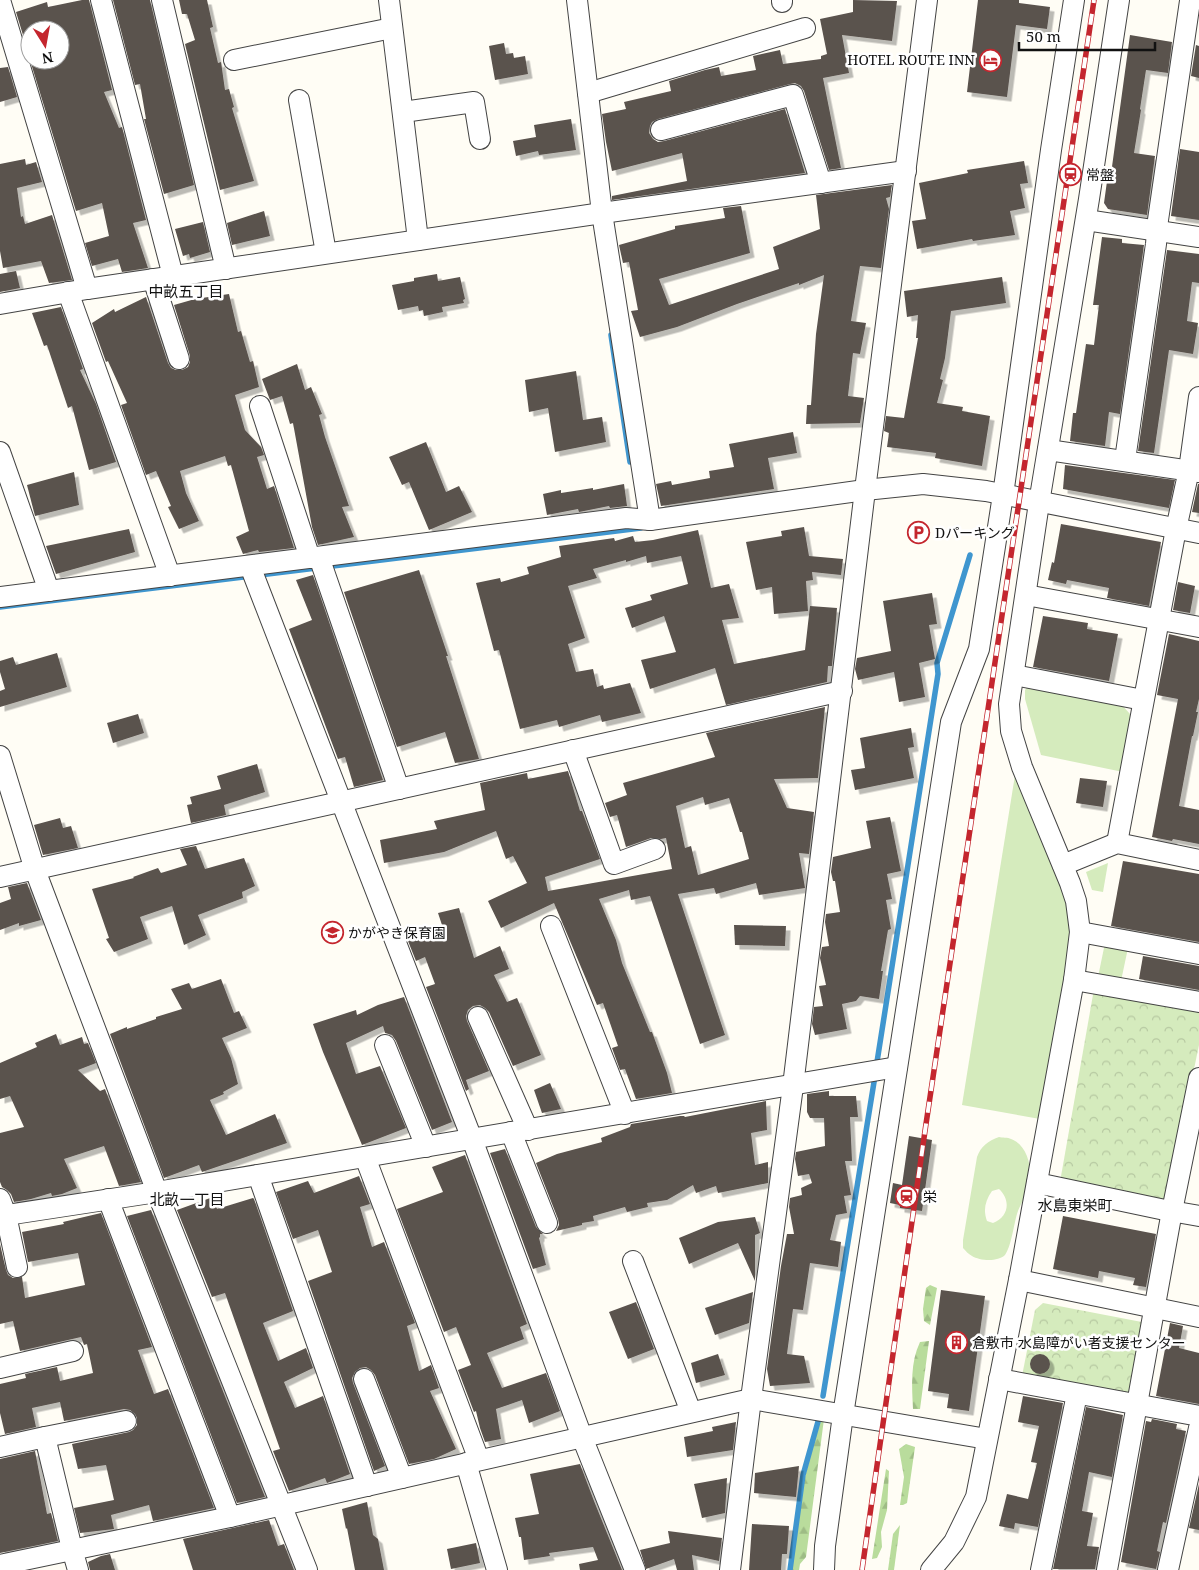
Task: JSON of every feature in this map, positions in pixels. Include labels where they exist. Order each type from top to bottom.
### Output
[{"type":"street","points":[[0,0],[78,291],[170,576]]},
{"type":"street","points":[[101,0],[174,276]]},
{"type":"street","points":[[162,0],[226,269]]},
{"type":"street","points":[[389,0],[418,240]]},
{"type":"street","points":[[577,0],[602,212],[650,520]]},
{"type":"street","points":[[730,1570],[793,1086],[865,490],[927,0]]},
{"type":"street","points":[[824,1570],[825,1546],[843,1415],[951,722],[979,649],[1074,0]]},
{"type":"street","points":[[932,1570],[954,1542],[976,1497],[1037,1183],[1074,980],[1080,932],[1076,901],[1070,883],[1022,767],[1011,731],[1010,704],[1039,502],[1086,220],[1119,0]]},
{"type":"street","points":[[1125,460],[1191,1]]},
{"type":"street","points":[[234,60],[392,28]]},
{"type":"street","points":[[588,93],[805,28]]},
{"type":"street","points":[[661,130],[793,95],[821,183]]},
{"type":"street","points":[[299,100],[326,253]]},
{"type":"street","points":[[403,112],[474,102],[480,139]]},
{"type":"street","points":[[0,304],[153,279],[602,212],[906,171]]},
{"type":"street","points":[[1086,220],[1199,237]]},
{"type":"street","points":[[153,279],[179,358]]},
{"type":"street","points":[[1116,843],[1176,529],[1194,471],[1199,397]]},
{"type":"street","points":[[260,406],[399,789]]},
{"type":"street","points":[[1048,450],[1194,471]]},
{"type":"street","points":[[0,452],[50,591]]},
{"type":"street","points":[[0,598],[626,518],[650,520],[865,490],[923,484],[986,491],[1199,533]]},
{"type":"street","points":[[250,566],[472,1139],[582,1437],[635,1570]]},
{"type":"street","points":[[1026,595],[1199,627]]},
{"type":"street","points":[[1014,675],[1143,700]]},
{"type":"street","points":[[0,878],[842,691]]},
{"type":"street","points":[[573,750],[614,864],[655,849]]},
{"type":"street","points":[[0,756],[35,870],[157,1192],[307,1570]]},
{"type":"street","points":[[1063,865],[1116,843],[1199,860]]},
{"type":"street","points":[[551,926],[625,1114]]},
{"type":"street","points":[[1080,932],[1199,954]]},
{"type":"street","points":[[1074,980],[1199,1002]]},
{"type":"street","points":[[478,1018],[520,1131],[547,1223]]},
{"type":"street","points":[[385,1044],[426,1147]]},
{"type":"street","points":[[17,1267],[2,1210],[157,1192],[897,1067]]},
{"type":"street","points":[[1110,1569],[1137,1404],[1172,1211],[1199,1078]]},
{"type":"street","points":[[366,1157],[472,1462],[497,1570]]},
{"type":"street","points":[[258,1175],[367,1486]]},
{"type":"street","points":[[1037,1183],[1199,1216]]},
{"type":"street","points":[[108,1199],[230,1517]]},
{"type":"street","points":[[633,1261],[691,1412]]},
{"type":"street","points":[[1019,1280],[1199,1317]]},
{"type":"street","points":[[0,1368],[73,1351]]},
{"type":"street","points":[[364,1379],[402,1478]]},
{"type":"street","points":[[999,1379],[1199,1416]]},
{"type":"street","points":[[1041,1570],[1077,1394]]},
{"type":"street","points":[[0,1565],[230,1517],[751,1399],[987,1439]]},
{"type":"street","points":[[0,1447],[126,1421]]},
{"type":"street","points":[[1168,1570],[1199,1428]]},
{"type":"street","points":[[45,1437],[78,1570]]},
{"type":"green space","points":[[1028,686],[1121,704],[1130,714],[1133,725],[1123,772],[1041,755],[1025,699],[1025,690]]},
{"type":"green space","points":[[1016,769],[1062,882],[1071,924],[1071,950],[1040,1119],[962,1105]]},
{"type":"green space","points":[[1108,863],[1103,892],[1092,890],[1086,872]]},
{"type":"green space","points":[[1105,943],[1128,948],[1121,981],[1098,977]]},
{"type":"green space","points":[[1094,989],[1199,1008],[1199,1045],[1166,1204],[1060,1182]]},
{"type":"green space","points":[[999,1137],[1010,1138],[1022,1147],[1030,1165],[1030,1179],[1005,1255],[994,1260],[984,1260],[975,1258],[968,1253],[963,1248],[963,1240],[977,1157],[988,1142]],"holes":[[[999,1189],[1007,1203],[1005,1213],[993,1223],[987,1221],[986,1202],[992,1191]]]},
{"type":"green space","points":[[930,1285],[937,1288],[930,1325],[924,1321],[923,1309],[926,1288]]},
{"type":"green space","points":[[1043,1303],[1147,1323],[1132,1397],[1022,1376],[1035,1310]]},
{"type":"green space","points":[[929,1341],[920,1409],[913,1409],[912,1375],[915,1358],[920,1342]]},
{"type":"green space","points":[[820,1418],[824,1419],[806,1557],[800,1564],[799,1570],[791,1570],[805,1477]]},
{"type":"green space","points":[[906,1444],[915,1447],[907,1503],[900,1505],[904,1477],[899,1449]]},
{"type":"green space","points":[[886,1469],[889,1471],[887,1510],[881,1532],[882,1547],[877,1558],[872,1559]]},
{"type":"green space","points":[[900,1525],[894,1570],[888,1570],[893,1534]]},
{"type":"building","points":[[89,0],[112,90],[104,92],[119,128],[122,127],[146,220],[133,223],[148,268],[122,272],[118,259],[92,266],[85,243],[109,236],[102,203],[76,211],[33,70],[70,70],[70,20],[20,20],[20,25],[16,12],[47,2],[48,7]]},
{"type":"building","points":[[113,0],[150,0],[194,185],[164,194],[144,119],[146,119],[140,84],[135,85]]},
{"type":"building","points":[[179,0],[207,0],[213,27],[210,28],[218,63],[221,62],[225,90],[229,89],[234,107],[232,108],[254,181],[220,190],[185,44],[195,40],[187,14],[182,14]]},
{"type":"building","points":[[853,0],[897,1],[892,41],[842,35],[849,73],[823,78],[841,168],[829,170],[804,91],[801,86],[795,83],[658,119],[652,122],[649,133],[658,142],[664,141],[785,109],[805,173],[612,200],[612,196],[687,181],[682,153],[612,171],[602,114],[626,109],[624,102],[671,91],[669,81],[705,70],[719,67],[721,76],[756,70],[753,56],[780,50],[783,64],[821,59],[821,56],[827,54],[820,19],[853,12]]},
{"type":"building","name":"HOTEL ROUTE INN","points":[[978,0],[1019,0],[1019,3],[1050,7],[1047,29],[1016,25],[1007,97],[967,92]]},
{"type":"building","points":[[1130,35],[1172,42],[1168,73],[1146,70],[1140,109],[1134,153],[1155,156],[1147,215],[1108,209],[1104,203],[1108,174],[1111,174]]},
{"type":"building","points":[[504,43],[506,54],[513,53],[514,58],[525,56],[528,74],[495,80],[489,46]]},
{"type":"building","points":[[1196,45],[1199,46],[1199,78],[1191,76]]},
{"type":"building","points":[[8,67],[17,97],[0,102],[0,68]]},
{"type":"building","points":[[571,119],[576,150],[539,155],[538,151],[516,156],[513,141],[536,137],[534,125]]},
{"type":"building","points":[[1180,149],[1199,152],[1199,220],[1171,216]]},
{"type":"building","points":[[25,159],[26,165],[36,162],[42,182],[17,188],[21,217],[23,216],[25,224],[52,215],[72,280],[49,283],[41,261],[3,268],[0,251],[0,164]]},
{"type":"building","points":[[1024,161],[1028,183],[1020,184],[1025,208],[1010,211],[1015,235],[973,241],[972,239],[917,249],[912,221],[926,219],[919,183],[968,173],[967,170]]},
{"type":"building","points":[[892,185],[890,197],[886,198],[889,209],[881,268],[860,266],[851,321],[866,323],[860,354],[853,353],[848,396],[864,398],[860,423],[806,424],[807,405],[811,405],[816,334],[824,275],[799,285],[799,283],[737,304],[677,327],[640,337],[631,311],[638,310],[629,262],[623,263],[619,245],[675,229],[675,226],[725,218],[723,208],[741,206],[750,253],[659,279],[669,305],[779,269],[773,247],[820,229],[816,195]]},
{"type":"building","points":[[264,211],[270,236],[232,245],[227,223]]},
{"type":"building","points":[[203,222],[210,252],[190,258],[189,254],[183,256],[175,229]]},
{"type":"building","points":[[1102,237],[1122,239],[1122,243],[1144,245],[1120,414],[1109,412],[1105,446],[1070,441],[1073,413],[1076,413],[1086,344],[1094,345],[1099,305],[1093,305]]},
{"type":"building","points":[[1167,250],[1199,254],[1199,283],[1192,282],[1187,321],[1198,323],[1193,354],[1169,350],[1154,453],[1138,451]]},
{"type":"building","points":[[16,271],[20,288],[0,292],[0,274]]},
{"type":"building","points":[[437,274],[438,281],[460,277],[465,299],[463,300],[464,303],[442,307],[443,312],[424,316],[423,310],[419,311],[418,306],[398,310],[392,285],[414,281],[414,278]]},
{"type":"building","points":[[1002,277],[1006,303],[951,311],[945,358],[940,379],[943,380],[937,403],[963,407],[962,411],[990,416],[982,466],[935,458],[936,453],[887,447],[889,433],[884,431],[886,416],[904,418],[918,338],[916,338],[918,315],[907,317],[904,291]]},
{"type":"building","points":[[229,294],[238,332],[241,331],[250,362],[253,361],[259,387],[235,395],[245,430],[261,447],[264,455],[257,457],[267,489],[274,486],[294,548],[259,552],[258,550],[243,554],[236,537],[249,531],[231,465],[228,466],[225,456],[180,471],[186,493],[199,521],[179,529],[168,507],[171,506],[156,471],[146,475],[121,405],[127,403],[108,361],[106,362],[92,323],[114,309],[115,312],[146,297],[168,363],[171,368],[182,370],[188,367],[190,356],[174,305],[195,299]]},
{"type":"building","points":[[61,307],[83,369],[80,370],[96,404],[116,462],[89,470],[72,406],[68,408],[47,345],[44,346],[32,313]]},
{"type":"building","points":[[297,364],[305,390],[311,387],[322,414],[319,415],[325,437],[349,506],[342,507],[354,537],[318,545],[312,527],[293,423],[290,424],[282,396],[270,400],[262,379]]},
{"type":"building","points":[[576,371],[583,420],[602,417],[606,442],[555,452],[548,408],[529,412],[525,380]]},
{"type":"building","points":[[793,432],[797,453],[768,458],[774,489],[661,506],[656,484],[671,481],[672,485],[710,478],[709,471],[734,467],[729,444]]},
{"type":"building","points":[[426,442],[446,492],[459,486],[472,512],[429,530],[409,482],[402,485],[389,457]]},
{"type":"building","points":[[1065,465],[1175,480],[1169,508],[1063,489]]},
{"type":"building","points":[[74,472],[79,505],[35,516],[27,485]]},
{"type":"building","points":[[624,484],[627,506],[610,508],[609,506],[579,512],[578,509],[547,515],[543,494],[561,490],[561,493],[593,488],[593,490]]},
{"type":"building","points":[[1199,484],[1199,513],[1192,512]]},
{"type":"building","points":[[1061,524],[1161,542],[1149,606],[1107,598],[1109,588],[1067,580],[1066,584],[1048,580],[1052,562],[1054,563]]},
{"type":"building","points":[[804,527],[809,556],[843,559],[841,575],[812,572],[813,580],[806,581],[808,611],[774,614],[772,587],[756,590],[746,542],[782,536],[781,531]]},
{"type":"building","points":[[129,529],[135,552],[56,574],[46,546]]},
{"type":"building","points":[[698,530],[711,588],[729,584],[739,618],[722,620],[734,664],[805,650],[810,606],[837,608],[832,666],[828,666],[827,682],[726,705],[715,668],[650,689],[641,660],[676,652],[664,616],[632,628],[625,608],[652,600],[650,595],[688,584],[681,556],[647,563],[646,556],[593,569],[597,578],[568,586],[585,638],[568,644],[576,672],[593,669],[597,687],[603,685],[604,689],[630,683],[641,713],[602,722],[600,715],[559,727],[557,720],[520,729],[499,650],[494,651],[476,583],[500,578],[501,582],[529,574],[527,567],[561,557],[559,546],[614,538],[615,541],[633,536],[635,542],[653,540]]},
{"type":"building","points":[[419,570],[448,656],[446,656],[479,759],[455,763],[445,732],[397,747],[344,592]]},
{"type":"building","points":[[313,575],[383,780],[354,787],[345,757],[338,759],[289,629],[312,620],[296,580]]},
{"type":"building","points":[[1178,582],[1195,586],[1190,613],[1173,610]]},
{"type":"building","points":[[932,593],[937,624],[929,625],[935,659],[919,663],[925,697],[899,702],[894,672],[858,680],[855,669],[857,658],[891,651],[883,601]]},
{"type":"building","points":[[1043,616],[1088,623],[1087,629],[1118,634],[1109,681],[1033,667]]},
{"type":"building","points":[[1169,634],[1199,641],[1199,699],[1196,712],[1198,712],[1179,806],[1199,810],[1199,844],[1152,837],[1178,699],[1157,695]]},
{"type":"building","points":[[57,653],[67,687],[0,707],[0,691],[5,689],[0,672],[0,661],[13,657],[16,665]]},
{"type":"building","points":[[825,707],[818,778],[774,779],[787,808],[814,812],[809,854],[799,853],[805,888],[759,895],[756,883],[716,894],[714,888],[678,894],[725,1035],[700,1044],[650,896],[631,900],[629,890],[599,899],[616,940],[622,963],[650,1032],[652,1032],[672,1093],[636,1099],[625,1069],[620,1070],[612,1048],[618,1046],[603,1003],[597,1005],[554,903],[501,928],[488,901],[527,883],[513,856],[506,859],[496,831],[444,852],[384,863],[380,840],[437,829],[434,821],[485,810],[480,783],[527,773],[528,779],[568,771],[580,811],[582,811],[600,859],[545,877],[548,891],[672,869],[666,838],[651,838],[626,847],[617,815],[610,817],[605,803],[627,795],[623,783],[715,757],[706,733]],"holes":[[[703,797],[705,805],[729,798],[740,832],[742,832],[749,859],[698,875],[691,846],[685,848],[676,806]]]},
{"type":"building","points":[[138,714],[144,733],[113,743],[107,723]]},
{"type":"building","points":[[911,728],[914,747],[908,748],[914,778],[855,790],[851,770],[865,768],[860,738]]},
{"type":"building","points":[[257,764],[265,792],[224,805],[226,815],[191,823],[187,805],[192,804],[190,797],[221,789],[217,776]]},
{"type":"building","points":[[1080,778],[1107,781],[1103,807],[1076,803]]},
{"type":"building","points":[[890,817],[901,871],[887,874],[892,899],[886,900],[891,929],[888,930],[881,971],[883,971],[879,999],[860,996],[856,1001],[842,1004],[847,1029],[815,1035],[812,1024],[814,1007],[823,1006],[819,986],[826,985],[820,958],[822,947],[829,946],[825,922],[826,914],[840,912],[835,881],[833,881],[831,872],[833,857],[871,848],[866,821]]},
{"type":"building","points":[[60,818],[63,828],[71,826],[78,848],[43,855],[34,825]]},
{"type":"building","points":[[196,846],[205,869],[244,858],[255,886],[242,892],[243,898],[198,915],[206,935],[184,945],[172,906],[140,917],[148,939],[114,952],[106,939],[109,938],[92,889],[134,878],[158,868],[161,873],[187,865],[180,849]]},
{"type":"building","points":[[1123,861],[1199,874],[1199,942],[1111,926]]},
{"type":"building","points":[[27,883],[41,920],[19,926],[19,923],[0,930],[0,903],[11,899],[8,887]]},
{"type":"building","points":[[459,908],[474,958],[500,946],[509,969],[494,975],[507,1002],[517,998],[541,1055],[513,1066],[489,1012],[480,1005],[473,1006],[468,1010],[467,1021],[489,1071],[466,1080],[469,1089],[466,1091],[426,987],[435,984],[425,957],[416,961],[408,941],[442,925],[438,913]]},
{"type":"building","points":[[734,925],[786,926],[785,946],[735,945]]},
{"type":"building","points":[[1143,956],[1199,966],[1199,990],[1139,979]]},
{"type":"building","points":[[221,979],[234,1013],[239,1011],[247,1028],[222,1038],[231,1058],[238,1084],[223,1092],[224,1094],[210,1100],[226,1135],[275,1114],[287,1143],[202,1172],[199,1165],[164,1178],[110,1034],[182,1009],[171,989],[189,983],[192,989]]},
{"type":"building","points":[[404,997],[452,1122],[432,1130],[396,1041],[392,1035],[385,1033],[383,1026],[346,1043],[356,1074],[380,1066],[406,1128],[362,1145],[313,1024],[356,1010],[357,1015],[378,1005]]},
{"type":"building","points":[[56,1034],[60,1045],[82,1037],[84,1044],[88,1043],[96,1063],[78,1070],[100,1091],[105,1089],[141,1182],[119,1186],[104,1146],[64,1159],[77,1188],[62,1194],[52,1196],[51,1193],[14,1202],[11,1194],[2,1187],[0,1182],[0,1133],[24,1127],[10,1096],[0,1099],[0,1063],[37,1047],[35,1043]]},
{"type":"building","points":[[550,1083],[561,1109],[542,1113],[534,1090]]},
{"type":"building","points":[[829,1091],[829,1096],[856,1096],[858,1117],[850,1117],[852,1161],[845,1161],[851,1195],[844,1196],[847,1213],[836,1215],[830,1240],[841,1242],[838,1267],[810,1263],[803,1310],[793,1309],[787,1354],[804,1356],[810,1383],[770,1386],[767,1369],[781,1266],[787,1234],[794,1234],[789,1207],[790,1198],[802,1195],[801,1188],[812,1183],[809,1174],[798,1176],[795,1159],[796,1152],[825,1146],[824,1118],[810,1118],[807,1112],[807,1094]]},
{"type":"building","points":[[766,1101],[767,1130],[751,1133],[755,1165],[768,1162],[768,1183],[718,1193],[716,1186],[696,1193],[693,1185],[667,1200],[647,1203],[648,1207],[627,1212],[625,1207],[593,1216],[594,1221],[556,1231],[559,1225],[558,1219],[536,1163],[557,1154],[602,1142],[601,1138],[630,1127],[631,1124],[680,1116],[685,1117]]},
{"type":"building","points":[[909,1136],[932,1140],[922,1211],[900,1208],[900,1205],[890,1203],[893,1183],[902,1185]]},
{"type":"building","points":[[505,1149],[536,1227],[543,1234],[540,1234],[539,1238],[546,1265],[533,1269],[490,1153]]},
{"type":"building","points":[[465,1155],[527,1324],[520,1327],[524,1339],[487,1353],[502,1388],[546,1373],[560,1411],[529,1423],[522,1400],[496,1409],[501,1439],[485,1442],[476,1411],[474,1412],[458,1370],[471,1365],[456,1327],[444,1332],[397,1209],[443,1192],[432,1167]]},
{"type":"building","points":[[359,1176],[370,1204],[360,1207],[372,1247],[384,1242],[415,1323],[407,1326],[419,1371],[431,1365],[439,1388],[430,1391],[456,1449],[434,1459],[409,1464],[375,1375],[366,1367],[360,1368],[352,1378],[353,1383],[385,1466],[374,1471],[308,1281],[332,1272],[318,1230],[293,1239],[276,1192],[308,1181],[314,1193]]},
{"type":"building","points":[[213,1197],[217,1209],[254,1199],[293,1311],[263,1323],[278,1361],[306,1348],[313,1368],[284,1382],[295,1408],[323,1396],[350,1474],[327,1483],[325,1478],[289,1491],[273,1451],[280,1449],[225,1293],[212,1297],[177,1210]]},
{"type":"building","points":[[151,1210],[265,1497],[237,1503],[127,1216]]},
{"type":"building","points":[[101,1213],[152,1347],[138,1350],[154,1394],[168,1389],[214,1508],[153,1521],[149,1505],[111,1515],[114,1529],[80,1533],[74,1508],[114,1500],[106,1465],[78,1469],[72,1444],[129,1432],[137,1425],[137,1418],[130,1410],[124,1409],[64,1421],[60,1402],[32,1408],[36,1427],[5,1434],[0,1413],[0,1384],[26,1378],[25,1374],[57,1367],[60,1381],[93,1373],[87,1344],[84,1345],[81,1337],[20,1351],[13,1321],[0,1324],[0,1244],[8,1275],[13,1278],[22,1277],[25,1298],[85,1285],[78,1253],[28,1262],[22,1232],[64,1224],[63,1222]]},
{"type":"building","points":[[1063,1216],[1156,1234],[1146,1287],[1133,1285],[1135,1278],[1099,1271],[1098,1278],[1053,1269]]},
{"type":"building","points":[[755,1217],[760,1233],[755,1235],[755,1281],[738,1243],[689,1264],[679,1238],[718,1222]]},
{"type":"building","name":"倉敷市 水島障がい者支援センター","points":[[941,1290],[985,1296],[969,1411],[947,1408],[949,1394],[928,1391]]},
{"type":"building","points":[[753,1292],[749,1323],[715,1335],[705,1308]]},
{"type":"building","points":[[636,1302],[654,1349],[628,1359],[609,1312]]},
{"type":"building","points":[[1170,1323],[1183,1326],[1179,1348],[1199,1353],[1199,1404],[1156,1396]]},
{"type":"building","points":[[718,1354],[725,1375],[696,1383],[691,1363]]},
{"type":"building","points":[[1040,1354],[1047,1357],[1050,1364],[1047,1371],[1040,1374],[1033,1371],[1030,1364],[1033,1357]]},
{"type":"building","points":[[1023,1396],[1063,1403],[1038,1527],[1015,1523],[1014,1529],[999,1526],[1007,1494],[1028,1499],[1037,1463],[1031,1462],[1039,1426],[1018,1422]]},
{"type":"building","points":[[1086,1407],[1123,1415],[1112,1477],[1089,1472],[1082,1511],[1093,1513],[1087,1546],[1099,1547],[1095,1569],[1053,1569]]},
{"type":"building","points":[[1152,1419],[1177,1424],[1176,1429],[1186,1431],[1166,1523],[1163,1522],[1157,1551],[1160,1552],[1156,1569],[1121,1562],[1146,1421],[1151,1422]]},
{"type":"building","points":[[736,1422],[733,1450],[687,1457],[684,1437],[713,1431],[712,1427]]},
{"type":"building","points":[[35,1451],[47,1514],[51,1513],[58,1541],[0,1553],[0,1459]]},
{"type":"building","points":[[580,1464],[622,1570],[580,1570],[579,1564],[598,1560],[593,1547],[549,1553],[550,1556],[524,1560],[521,1537],[519,1537],[515,1518],[539,1514],[530,1474]]},
{"type":"building","points":[[799,1466],[796,1497],[754,1493],[755,1473]]},
{"type":"building","points":[[727,1478],[725,1513],[702,1518],[694,1484]]},
{"type":"building","points":[[1199,1484],[1199,1530],[1189,1528]]},
{"type":"building","points":[[367,1502],[373,1535],[378,1539],[384,1570],[355,1570],[342,1509]]},
{"type":"building","points":[[269,1520],[278,1546],[284,1544],[294,1570],[193,1570],[183,1539]]},
{"type":"building","points":[[752,1524],[789,1526],[787,1554],[782,1554],[781,1570],[749,1570]]},
{"type":"building","points":[[668,1531],[722,1538],[719,1561],[692,1555],[694,1570],[677,1570],[674,1559],[646,1569],[640,1550],[670,1543]]},
{"type":"building","points":[[476,1543],[480,1563],[451,1569],[447,1549]]},
{"type":"building","points":[[110,1554],[115,1570],[90,1570],[88,1562]]},
{"type":"waterway","points":[[611,335],[630,462]]},
{"type":"waterway","points":[[0,607],[641,528]]},
{"type":"waterway","points":[[877,1062],[938,674],[937,663],[970,555]]},
{"type":"waterway","points":[[823,1396],[875,1076]]},
{"type":"waterway","points":[[790,1570],[803,1475],[819,1418]]},
{"type":"railway","points":[[862,1570],[926,1124],[1094,0]]},
{"type":"place","name":"HOTEL ROUTE INN","points":[[991,60]]},
{"type":"place","name":"常盤","points":[[1070,175]]},
{"type":"place","name":"Dパーキング","points":[[919,533]]},
{"type":"place","name":"かがやき保育園","points":[[332,933]]},
{"type":"place","name":"栄","points":[[907,1197]]},
{"type":"place","name":"倉敷市 水島障がい者支援センター","points":[[956,1343]]},
{"type":"district","name":"中畝五丁目","points":[[186,292]]},
{"type":"district","name":"北畝一丁目","points":[[187,1200]]},
{"type":"district","name":"水島東栄町","points":[[1075,1206]]}]
